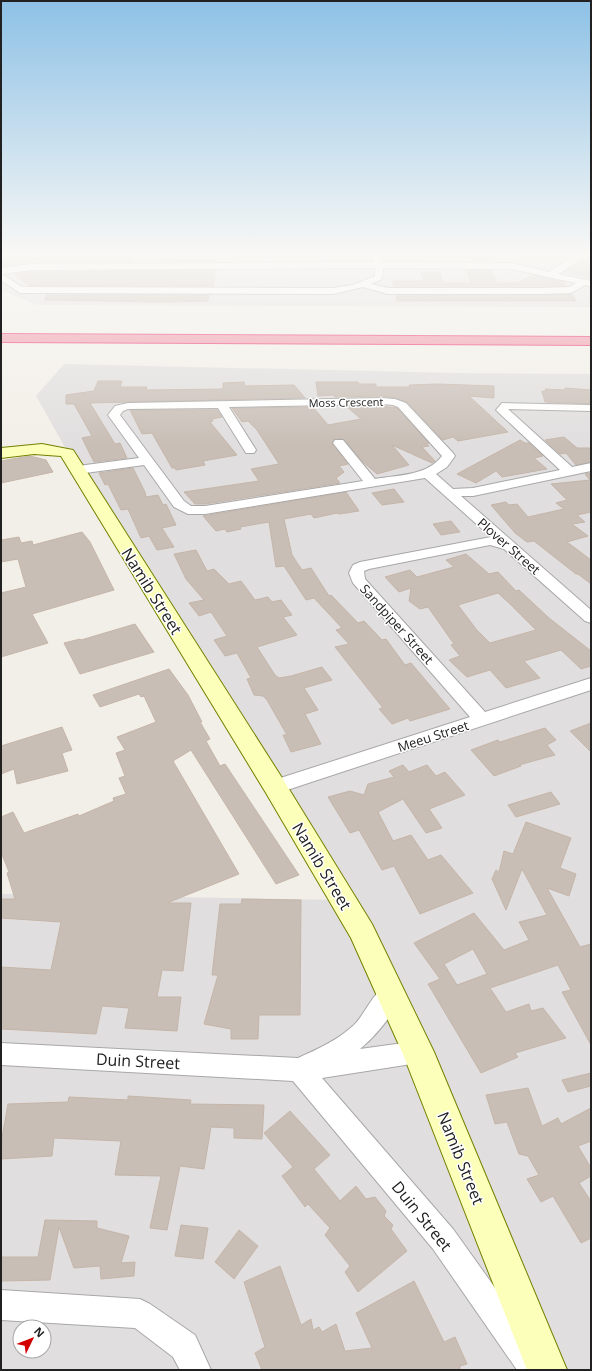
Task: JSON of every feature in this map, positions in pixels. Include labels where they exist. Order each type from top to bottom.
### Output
[{"type":"highway","points":[[1,339],[591,342]]},
{"type":"street","name":"Moss Crescent","points":[[395,402],[402,405],[448,456],[443,464],[428,474],[205,510],[188,510],[179,504],[114,414],[120,408],[128,406],[221,404],[395,402]]},
{"type":"street","points":[[221,404],[250,450]]},
{"type":"street","points":[[569,472],[502,410],[502,407],[506,405],[591,408]]},
{"type":"street","points":[[339,444],[371,482]]},
{"type":"street","name":"Namib Street","points":[[1,453],[35,448],[53,449],[67,453],[275,787],[362,932],[418,1052],[547,1370]]},
{"type":"street","points":[[78,470],[147,461]]},
{"type":"street","points":[[449,493],[473,492],[591,467]]},
{"type":"street","name":"Plover Street","points":[[428,474],[591,618]]},
{"type":"street","name":"Sandpiper Street","points":[[482,720],[358,580],[356,573],[358,568],[365,565],[482,542],[490,541],[507,545]]},
{"type":"street","name":"Meeu Street","points":[[275,787],[591,684]]},
{"type":"street","points":[[299,1070],[338,1052],[363,1032],[391,994]]},
{"type":"street","name":"Duin Street","points":[[1,1054],[299,1070],[418,1052]]},
{"type":"street","name":"Duin Street","points":[[299,1070],[443,1239],[535,1370]]},
{"type":"street","points":[[1,1305],[140,1314],[184,1346],[196,1370]]},
{"type":"shaded area","points":[[64,364],[457,373],[591,374],[591,1370],[1,1370],[1,894],[342,900],[78,470],[36,396]]},
{"type":"building","points":[[98,381],[122,381],[120,387],[147,387],[146,390],[223,389],[223,383],[244,382],[245,386],[294,385],[305,398],[90,403],[115,444],[120,443],[127,458],[94,462],[82,438],[92,436],[74,404],[66,404],[66,395],[94,391]]},
{"type":"building","points":[[316,382],[358,382],[359,384],[376,384],[376,387],[410,387],[409,385],[438,384],[494,386],[494,398],[469,396],[508,432],[458,441],[453,437],[443,440],[407,402],[382,396],[318,396]]},
{"type":"building","points":[[565,388],[591,390],[591,404],[545,402],[542,391],[546,391],[545,389],[565,390]]},
{"type":"building","points":[[346,406],[382,406],[397,408],[429,443],[426,444],[429,446],[422,447],[435,461],[432,463],[392,445],[409,465],[377,474],[363,462],[344,439],[335,438],[332,444],[348,464],[339,466],[344,472],[336,478],[340,483],[205,504],[195,504],[184,492],[259,481],[251,469],[279,464],[257,430],[248,421],[242,422],[232,408],[313,407],[328,425],[361,419]]},
{"type":"building","points":[[130,410],[217,410],[222,417],[212,419],[213,421],[210,422],[237,455],[203,461],[205,465],[176,470],[175,468],[172,468],[152,433],[142,434]]},
{"type":"building","points":[[564,437],[577,448],[591,448],[591,462],[576,465],[566,453],[560,454],[545,440]]},
{"type":"building","points":[[520,440],[525,443],[529,443],[543,456],[534,458],[547,469],[502,477],[496,471],[476,483],[457,474]]},
{"type":"building","points":[[30,456],[46,460],[53,472],[1,483],[1,461]]},
{"type":"building","points":[[133,468],[146,497],[158,495],[163,505],[166,504],[176,525],[162,528],[174,547],[157,550],[149,536],[141,538],[128,509],[121,510],[108,484],[105,485],[99,473]]},
{"type":"building","points":[[591,473],[591,512],[577,515],[585,522],[572,524],[588,536],[567,542],[591,560],[591,584],[534,541],[527,542],[515,533],[491,505],[506,502],[509,505],[517,504],[528,517],[564,509],[556,503],[567,500],[551,484],[590,480],[585,474]]},
{"type":"building","points":[[394,489],[404,502],[382,505],[372,493]]},
{"type":"building","points":[[346,492],[359,511],[337,513],[314,518],[311,514],[284,519],[292,555],[302,570],[311,568],[329,596],[331,595],[358,623],[364,621],[382,640],[386,639],[405,665],[411,663],[450,709],[410,721],[408,718],[392,724],[379,709],[383,708],[335,647],[349,644],[336,630],[342,628],[314,598],[306,600],[284,566],[276,567],[269,522],[240,527],[241,529],[227,532],[225,529],[216,531],[203,516]]},
{"type":"building","points":[[451,521],[460,532],[441,535],[433,524]]},
{"type":"building","points":[[82,532],[90,542],[114,590],[32,614],[48,643],[1,657],[1,593],[26,587],[18,559],[1,562],[1,540],[19,537],[21,543],[32,541],[33,545]]},
{"type":"building","points":[[196,550],[207,571],[214,569],[229,584],[241,581],[255,600],[268,597],[272,602],[281,600],[292,615],[283,617],[297,635],[257,647],[275,675],[279,678],[322,667],[332,680],[304,688],[318,710],[305,714],[321,744],[291,752],[283,735],[287,735],[267,700],[263,696],[254,695],[247,679],[251,678],[237,653],[225,656],[214,640],[227,636],[211,612],[199,616],[189,603],[204,600],[186,579],[174,554]]},
{"type":"building","points":[[466,554],[489,574],[498,572],[516,591],[519,590],[549,618],[591,651],[591,666],[581,669],[561,650],[524,661],[540,678],[506,688],[490,670],[467,677],[449,660],[460,656],[451,645],[454,644],[428,607],[420,609],[409,601],[411,588],[399,592],[385,577],[410,570],[417,577],[454,567],[446,560]],"holes":[[[498,593],[536,630],[490,643],[476,629],[458,605]]]},
{"type":"building","points":[[135,624],[154,652],[80,674],[64,643],[81,640]]},
{"type":"building","points":[[169,669],[188,695],[202,722],[200,722],[210,739],[206,741],[220,766],[225,764],[299,875],[276,884],[191,750],[173,761],[239,874],[167,903],[191,903],[183,971],[162,970],[157,997],[181,997],[177,1031],[125,1028],[129,1008],[102,1006],[96,1034],[1,1029],[1,967],[51,970],[61,922],[1,918],[1,899],[15,899],[7,873],[9,872],[1,852],[1,817],[13,812],[24,833],[78,814],[79,816],[114,801],[113,798],[126,794],[119,778],[125,776],[116,753],[125,750],[117,737],[156,722],[144,696],[141,697],[139,694],[100,707],[93,695]]},
{"type":"building","points":[[591,723],[591,752],[570,731]]},
{"type":"building","points":[[62,727],[72,750],[62,753],[68,771],[17,784],[14,769],[1,774],[1,746]]},
{"type":"building","points":[[545,728],[556,740],[547,745],[555,755],[519,765],[521,766],[494,776],[471,750],[498,740],[500,742]]},
{"type":"building","points":[[403,765],[409,772],[427,765],[436,776],[445,772],[465,795],[429,809],[442,828],[426,833],[403,799],[378,812],[393,841],[411,835],[428,860],[441,855],[473,893],[420,914],[394,866],[382,870],[359,830],[350,833],[328,797],[350,791],[364,795],[368,784],[394,777],[389,771]]},
{"type":"building","points":[[551,792],[560,804],[516,817],[508,805]]},
{"type":"building","points":[[526,822],[571,838],[560,868],[576,874],[569,896],[547,888],[580,947],[591,944],[591,1045],[562,992],[571,990],[558,965],[490,988],[506,1012],[529,1004],[531,1011],[543,1008],[566,1038],[515,1053],[518,1057],[481,1073],[428,984],[440,979],[414,943],[474,913],[504,950],[529,940],[519,922],[547,915],[522,869],[506,910],[492,879],[496,870],[499,872],[504,851],[513,854]],"holes":[[[473,949],[487,974],[457,985],[444,964]]]},
{"type":"building","points":[[242,899],[301,900],[300,1015],[259,1015],[258,1039],[231,1039],[231,1029],[204,1024],[218,975],[212,975],[220,904],[241,904]]},
{"type":"building","points":[[591,1073],[591,1086],[568,1092],[562,1080]]},
{"type":"building","points":[[528,1088],[542,1126],[558,1118],[561,1124],[591,1108],[591,1141],[578,1146],[591,1168],[591,1176],[579,1183],[591,1201],[591,1238],[581,1243],[553,1196],[541,1202],[527,1179],[539,1175],[528,1156],[519,1154],[507,1122],[495,1124],[486,1095]]},
{"type":"building","points":[[128,1096],[191,1100],[190,1104],[264,1105],[262,1139],[234,1138],[234,1128],[211,1127],[204,1169],[180,1166],[167,1230],[150,1228],[161,1176],[115,1175],[121,1141],[54,1138],[52,1156],[1,1159],[1,1143],[8,1104],[68,1102],[69,1097],[128,1100]]},
{"type":"building","points":[[290,1111],[330,1155],[314,1169],[340,1201],[356,1186],[366,1199],[375,1197],[386,1211],[384,1216],[393,1225],[391,1229],[407,1251],[358,1292],[345,1272],[350,1266],[325,1235],[330,1228],[308,1204],[305,1207],[282,1176],[293,1167],[264,1133]]},
{"type":"building","points":[[45,1220],[97,1221],[97,1228],[129,1236],[121,1263],[135,1262],[134,1276],[101,1279],[100,1266],[74,1268],[59,1227],[50,1280],[1,1281],[1,1257],[38,1257]]},
{"type":"building","points":[[181,1225],[208,1228],[203,1259],[175,1256]]},
{"type":"building","points":[[239,1230],[258,1246],[234,1279],[215,1262]]},
{"type":"building","points":[[280,1266],[301,1325],[311,1319],[313,1330],[319,1327],[322,1332],[336,1324],[345,1351],[372,1348],[356,1313],[414,1281],[444,1342],[455,1337],[467,1364],[460,1366],[460,1370],[262,1370],[255,1353],[265,1347],[244,1282]]}]
